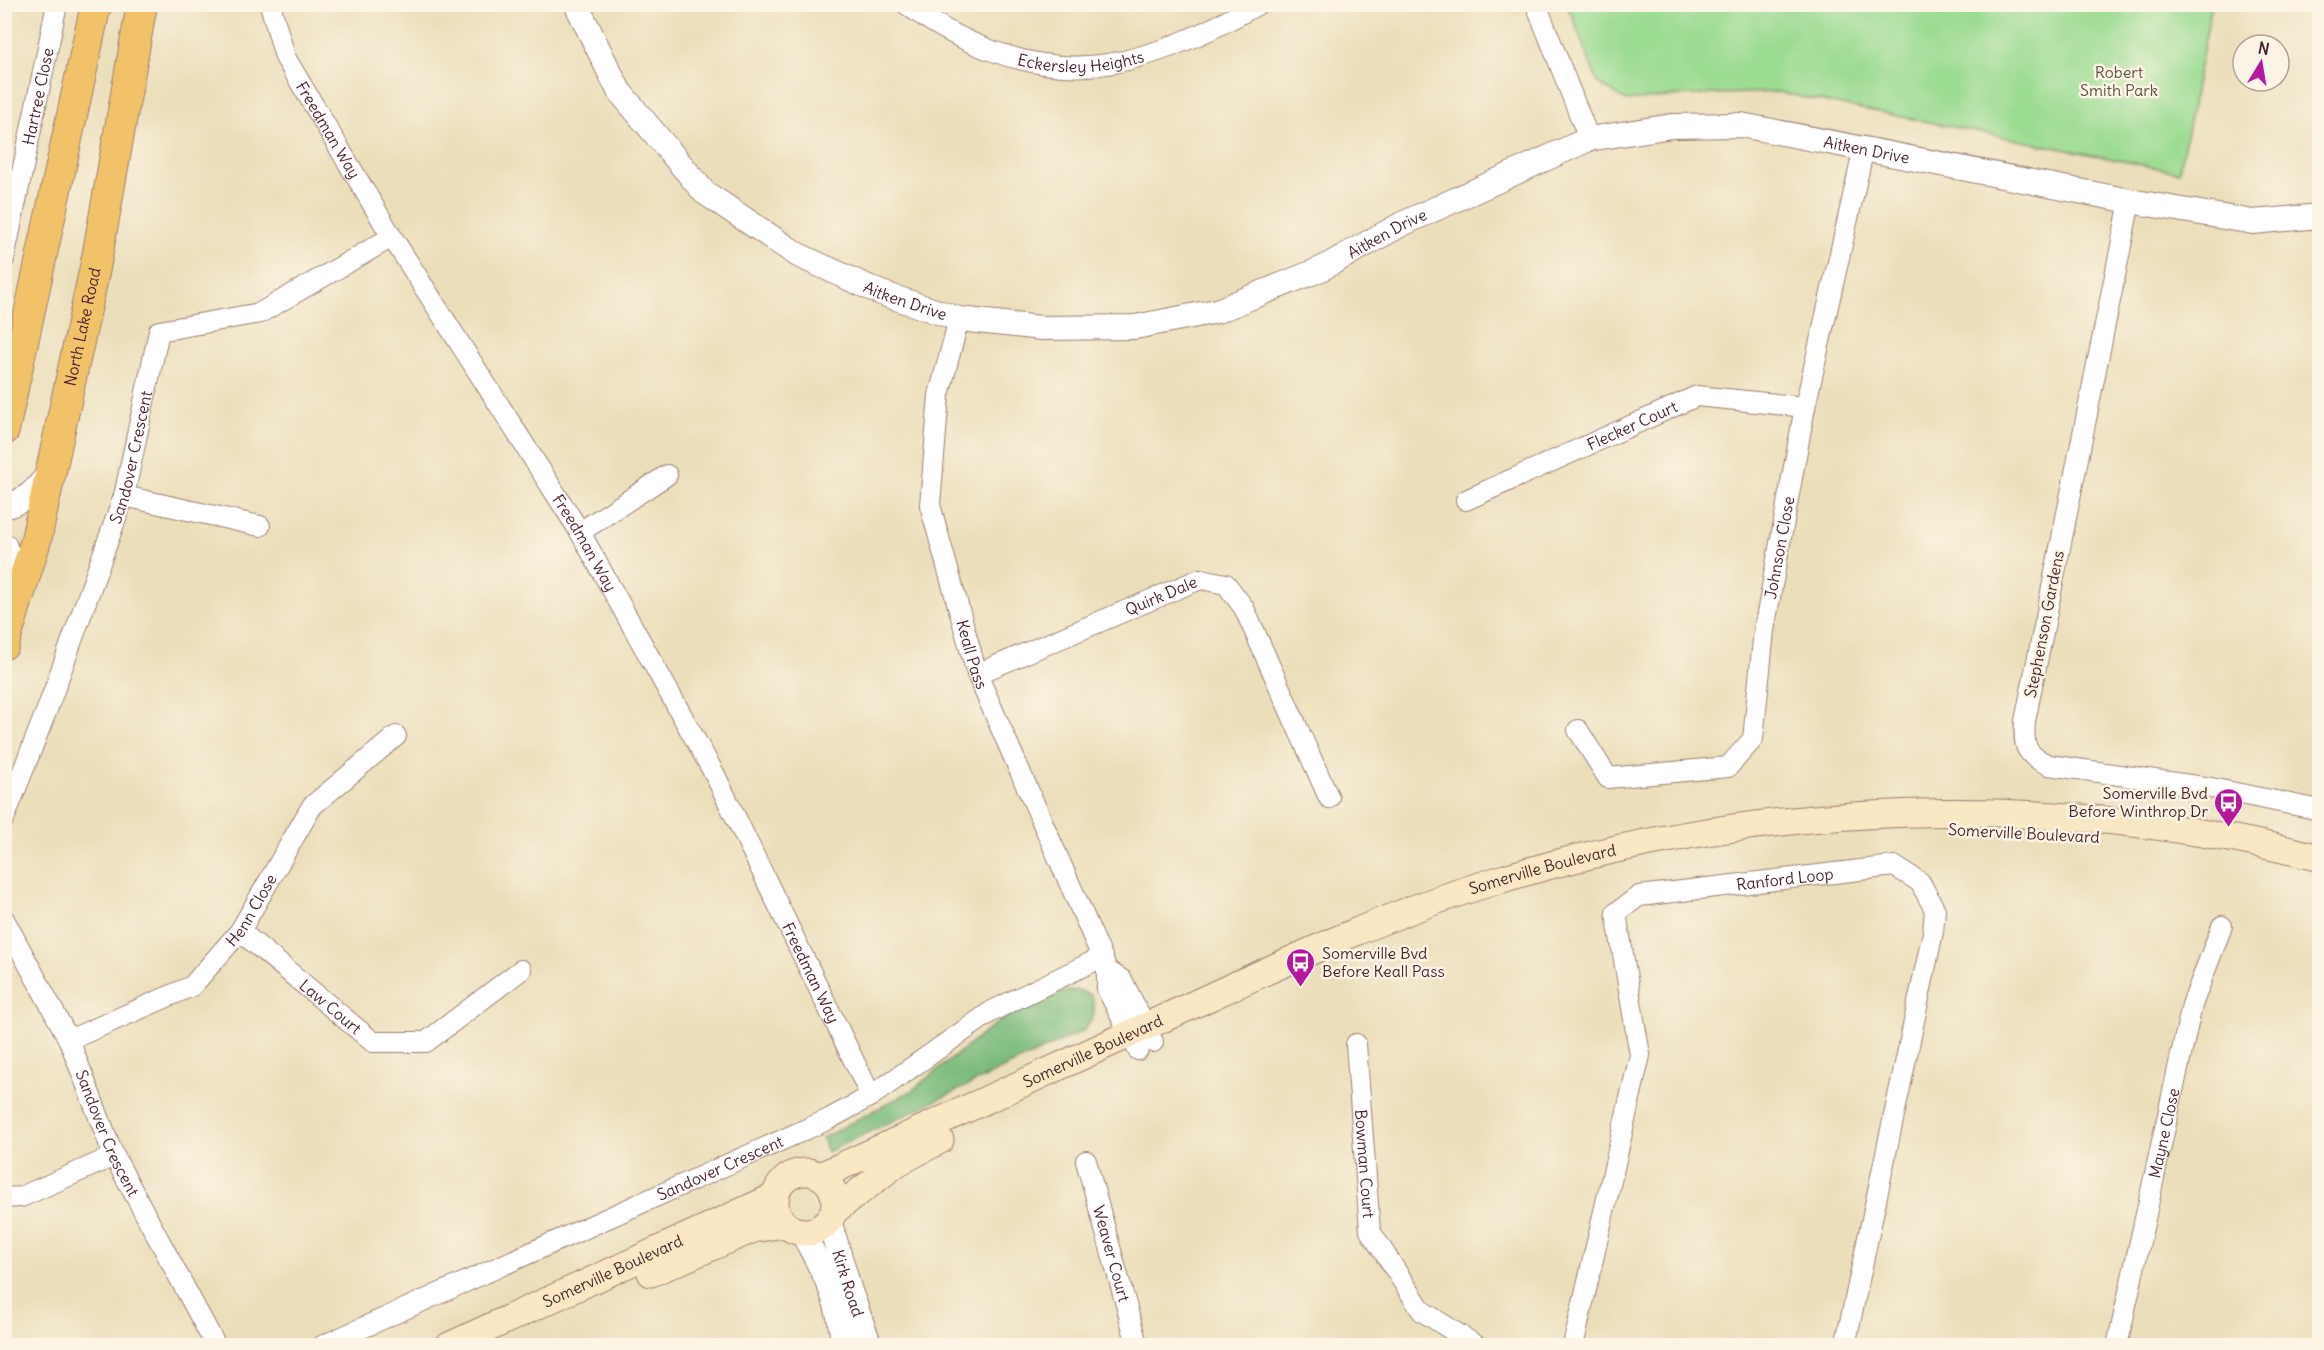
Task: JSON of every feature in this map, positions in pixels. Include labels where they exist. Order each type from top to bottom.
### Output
[{"type":"main road","points":[[4,430],[96,4]]},
{"type":"main road","name":"North Lake Road","points":[[4,644],[36,540],[52,469],[96,263],[142,4]]},
{"type":"main road","name":"Somerville Boulevard","points":[[831,1216],[897,1163],[933,1143],[1316,948],[1493,881],[1568,861],[1708,831],[1858,814],[2001,813],[2154,827],[2232,839],[2319,858]]},
{"type":"main road","name":"Somerville Boulevard","points":[[820,1176],[981,1104],[1250,996],[1373,943],[1509,894],[1673,854],[1826,833],[1894,829],[2043,831],[2113,837],[2183,847],[2319,874]]},
{"type":"main road","points":[[811,1173],[820,1176],[828,1183],[835,1201],[831,1216],[822,1227],[812,1232],[793,1228],[778,1216],[776,1196],[779,1187],[793,1175],[811,1173]]},
{"type":"main road","name":"Somerville Boulevard","points":[[449,1346],[776,1196]]},
{"type":"main road","name":"Somerville Boulevard","points":[[489,1346],[753,1229],[793,1228]]},
{"type":"street","name":"Hartree Close","points":[[4,259],[57,4]]},
{"type":"street","name":"Freedman Way","points":[[270,4],[285,57],[392,237],[580,532],[715,775],[871,1096]]},
{"type":"street","name":"Aitken Drive","points":[[576,4],[619,92],[704,192],[798,255],[881,293],[958,319],[1041,328],[1135,327],[1217,311],[1321,269],[1402,224],[1589,139],[1672,126],[1741,125],[2130,201],[2253,222],[2319,216]]},
{"type":"street","name":"Eckersley Heights","points":[[906,4],[968,43],[1034,63],[1088,66],[1153,54],[1232,19],[1258,4]]},
{"type":"street","points":[[1536,4],[1589,139]]},
{"type":"street","name":"Johnson Close","points":[[1578,730],[1608,778],[1728,767],[1753,739],[1764,630],[1805,407],[1864,148]]},
{"type":"street","name":"Stephenson Gardens","points":[[2130,201],[2023,739],[2034,759],[2049,765],[2211,788],[2319,810]]},
{"type":"street","name":"Sandover Crescent","points":[[4,819],[48,707],[124,496],[159,331],[260,313],[392,237]]},
{"type":"street","name":"Keall Pass","points":[[958,319],[939,395],[930,505],[977,674],[1105,964],[1107,989],[1142,1038]]},
{"type":"street","name":"Flecker Court","points":[[1466,500],[1697,396],[1805,407]]},
{"type":"street","points":[[4,507],[23,501],[52,469]]},
{"type":"street","points":[[580,532],[667,475]]},
{"type":"street","points":[[124,496],[260,526]]},
{"type":"street","points":[[4,546],[22,586]]},
{"type":"street","name":"Quirk Dale","points":[[977,674],[1200,579],[1226,584],[1244,608],[1329,798]]},
{"type":"street","name":"Henn Close","points":[[69,1040],[192,986],[240,931],[312,806],[396,736]]},
{"type":"street","name":"Ranford Loop","points":[[1573,1346],[1640,1055],[1616,913],[1639,896],[1894,866],[1920,882],[1935,910],[1933,932],[1845,1346]]},
{"type":"street","name":"Sandover Crescent","points":[[4,919],[69,1040],[114,1156],[216,1346]]},
{"type":"street","name":"Mayne Close","points":[[2117,1346],[2192,1005],[2222,926]]},
{"type":"street","name":"Law Court","points":[[240,931],[374,1041],[426,1042],[521,970]]},
{"type":"street","name":"Sandover Crescent","points":[[322,1346],[829,1119],[871,1096],[992,1011],[1105,964]]},
{"type":"street","name":"Bowman Court","points":[[1356,1044],[1370,1231],[1422,1311],[1477,1346]]},
{"type":"street","points":[[4,1198],[21,1197],[114,1156]]},
{"type":"street","name":"Weaver Court","points":[[1086,1161],[1135,1337],[1133,1346]]},
{"type":"street","name":"Kirk Road","points":[[831,1216],[850,1291],[870,1346]]},
{"type":"street","name":"Kirk Road","points":[[793,1228],[829,1282],[841,1321],[843,1346]]},
{"type":"green space","name":"Robert Smith Park","points":[[2212,4],[2179,172],[1777,92],[1688,95],[1627,101],[1598,83],[1566,5]]},
{"type":"green space","points":[[1078,990],[1091,995],[1094,1005],[1092,1018],[1083,1031],[827,1152],[822,1138],[911,1091],[998,1022],[1022,1009],[1067,991]]},
{"type":"place","name":"Somerville Bvd Before Winthrop Dr","points":[[2229,828]]},
{"type":"place","name":"Somerville Bvd Before Keall Pass","points":[[1301,988]]}]
